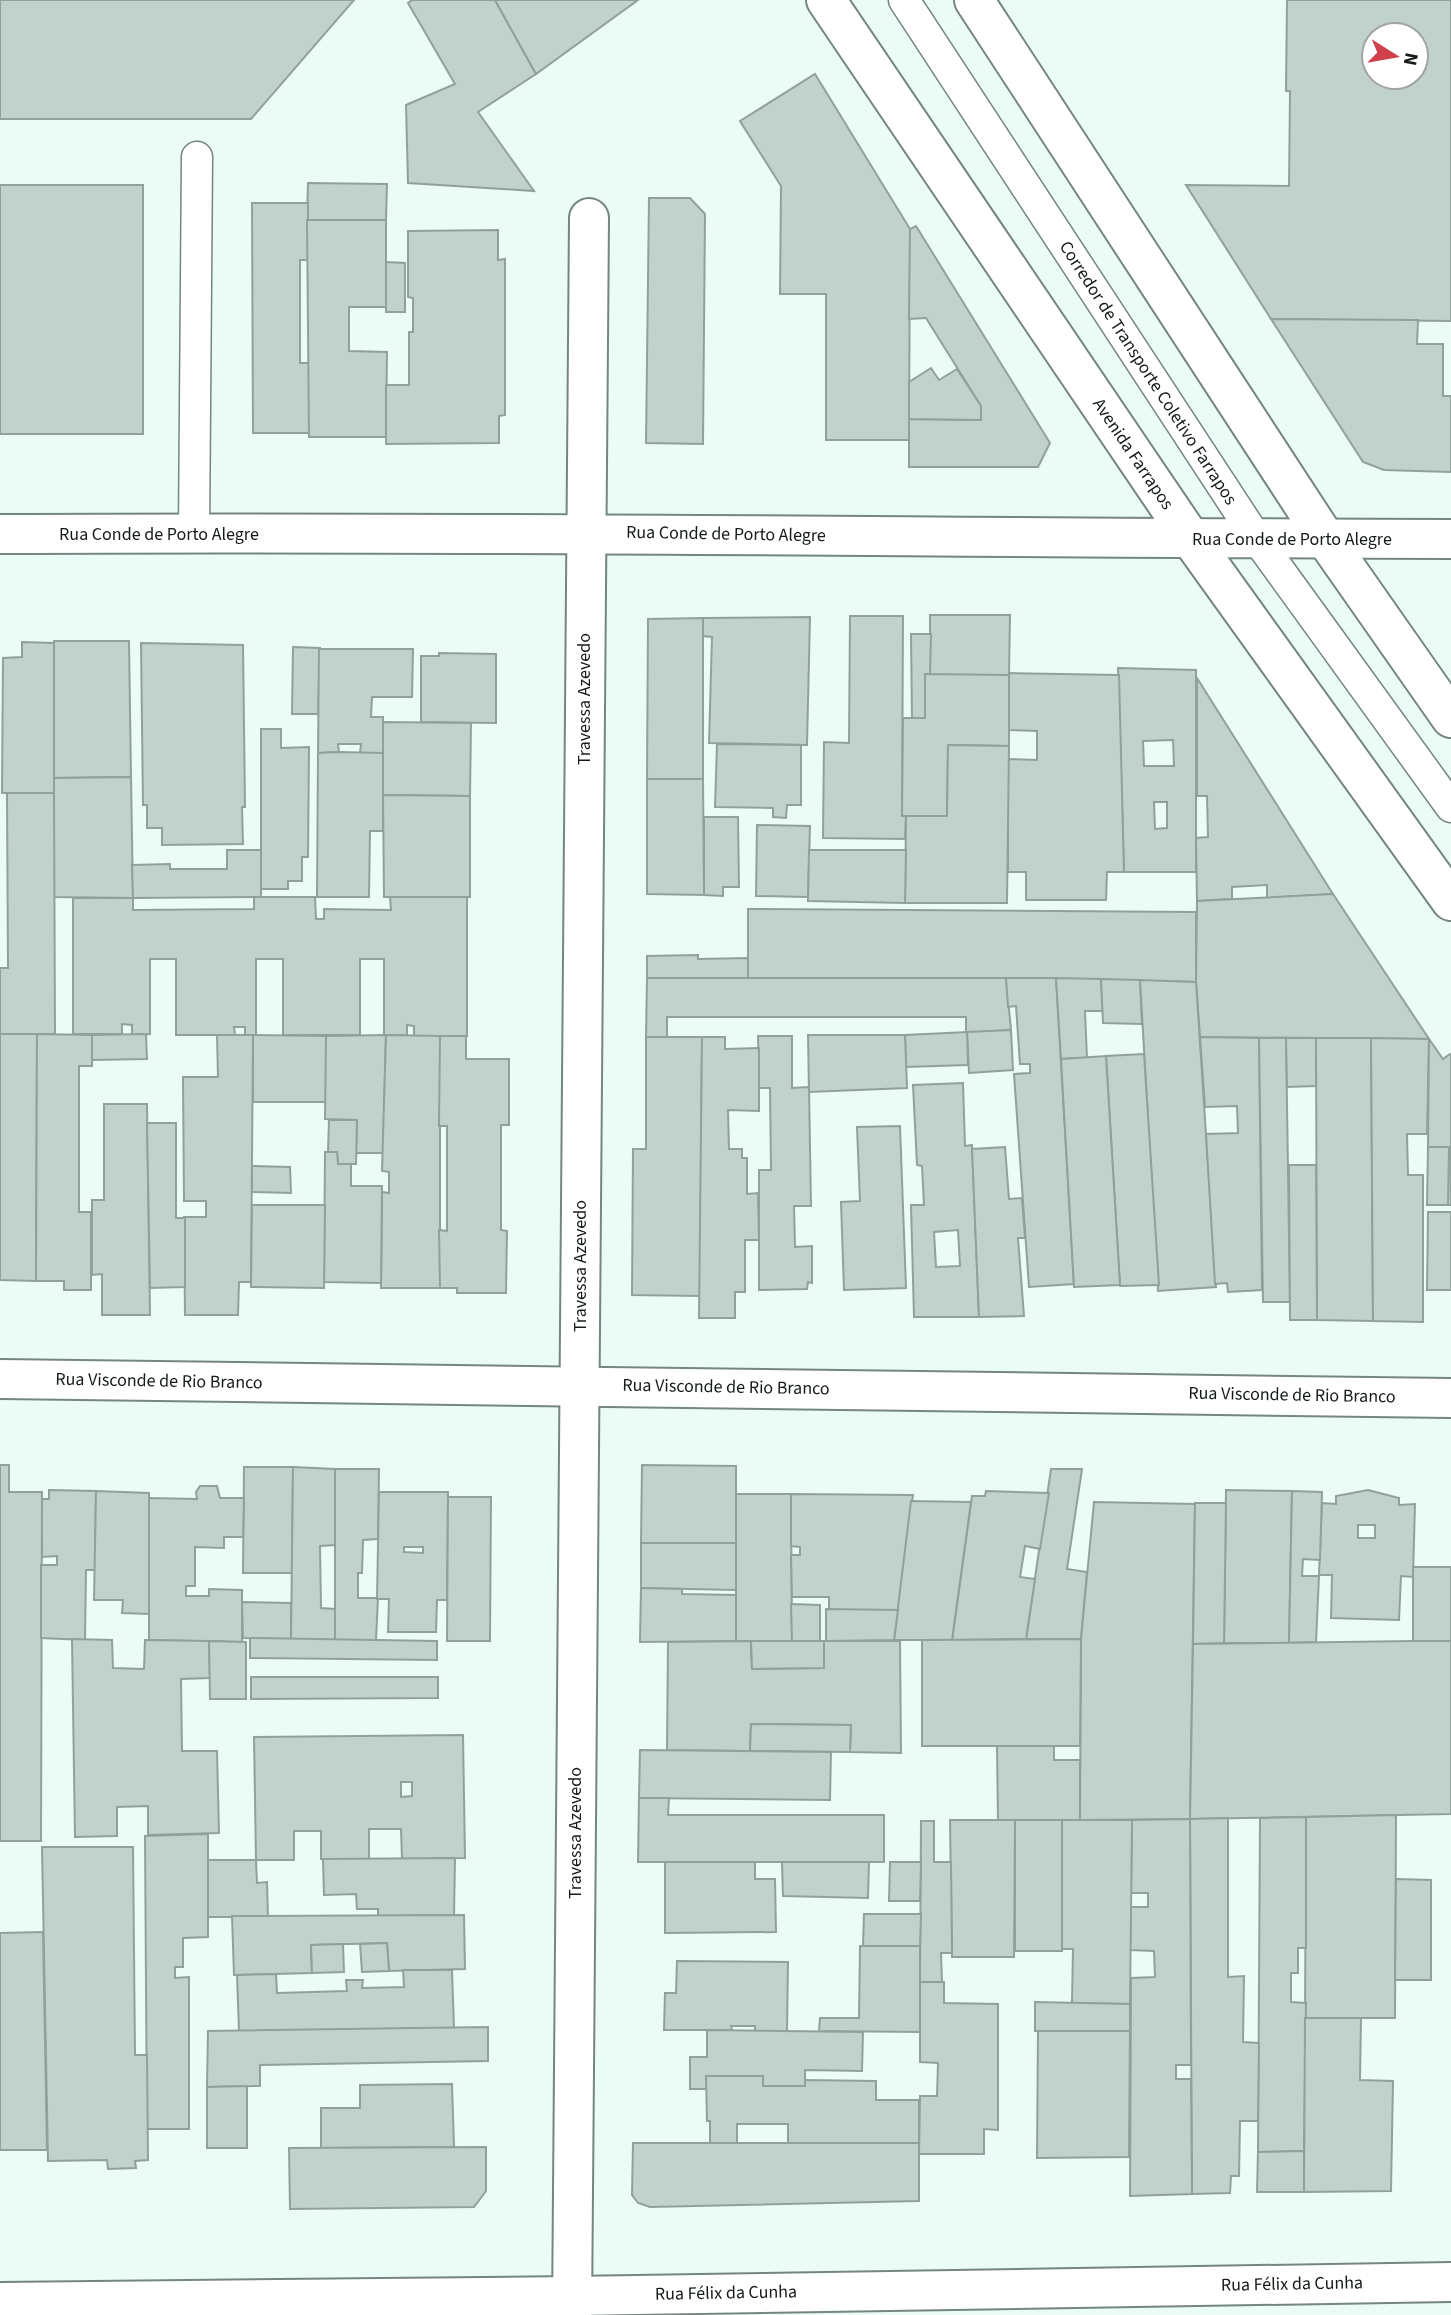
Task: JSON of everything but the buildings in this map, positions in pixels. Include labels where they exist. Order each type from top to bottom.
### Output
[{"type":"main road","name":"Avenida Farrapos","points":[[826,0],[1191,539],[1451,901]]},
{"type":"main road","points":[[974,0],[1325,538],[1451,718]]},
{"type":"main road","name":"Travessa Azevedo","points":[[572,2305],[589,218]]},
{"type":"main road","name":"Rua Conde de Porto Alegre","points":[[0,534],[585,533],[1451,539]]},
{"type":"main road","name":"Rua Visconde de Rio Branco","points":[[0,1379],[1451,1398]]},
{"type":"main road","name":"Rua Félix da Cunha","points":[[0,2302],[572,2305],[1451,2282]]},
{"type":"lane","name":"Corredor de Transporte Coletivo Farrapos","points":[[904,0],[1257,539],[1451,807]]},
{"type":"lane","points":[[194,533],[197,157]]}]
